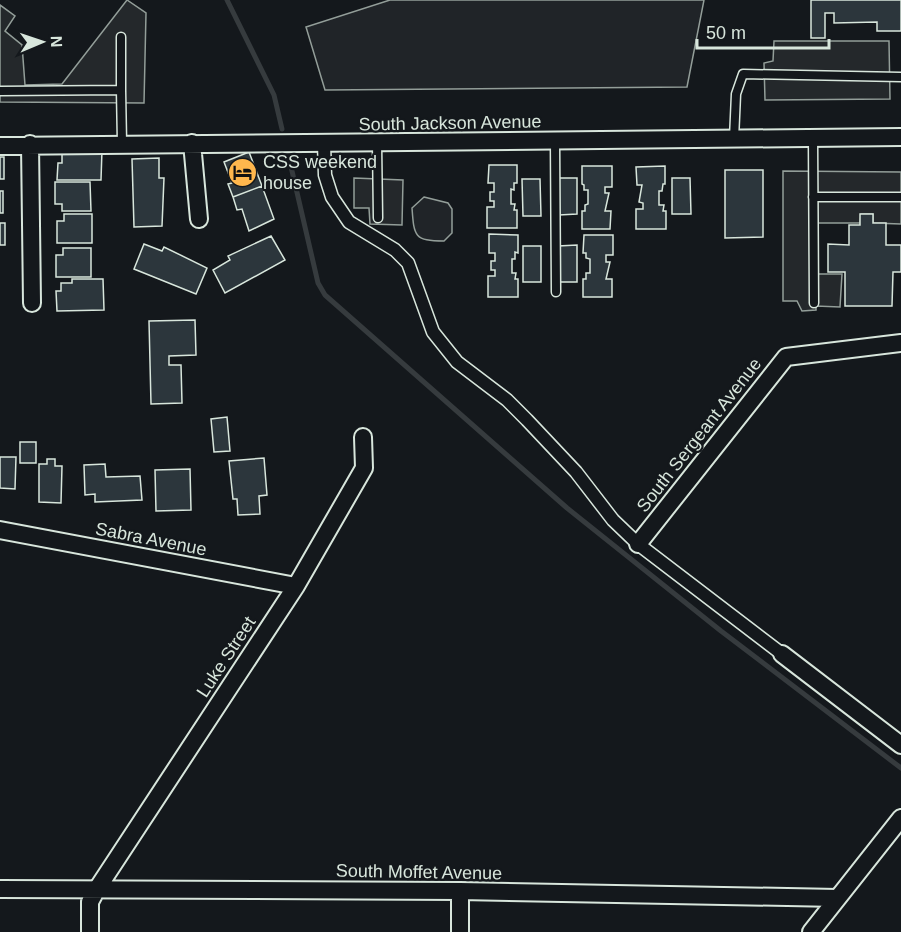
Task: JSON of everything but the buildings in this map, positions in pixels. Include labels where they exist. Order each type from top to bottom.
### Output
[{"type":"street","name":"South Jackson Avenue","points":[[0,146],[901,137]]},
{"type":"street","points":[[192,143],[199,219]]},
{"type":"street","points":[[30,144],[32,303]]},
{"type":"street","points":[[324,144],[325,175],[332,197],[349,222],[395,250],[408,263],[433,332],[457,362],[507,400],[527,420],[576,472],[613,520],[638,544],[901,745]]},
{"type":"street","name":"South Sergeant Avenue","points":[[638,544],[786,357],[901,343]]},
{"type":"street","name":"Luke Street","points":[[90,932],[90,902],[97,889],[296,586],[364,468],[363,437]]},
{"type":"street","name":"Sabra Avenue","points":[[0,530],[296,586]]},
{"type":"street","points":[[811,932],[901,818]]},
{"type":"street","name":"South Moffet Avenue","points":[[0,889],[460,891],[838,898]]},
{"type":"street","points":[[460,891],[460,932]]},
{"type":"lane","points":[[121,37],[122,143]]},
{"type":"lane","points":[[734,139],[736,94],[743,74],[901,77]]},
{"type":"lane","points":[[0,91],[121,90]]},
{"type":"lane","points":[[813,138],[814,303]]},
{"type":"lane","points":[[555,141],[556,291]]},
{"type":"lane","points":[[377,143],[378,218]]},
{"type":"lane","points":[[813,197],[901,197]]},
{"type":"shaded area","points":[[127,0],[146,13],[144,103],[0,102],[0,5],[15,16],[5,31],[22,45],[25,85],[62,84]]},
{"type":"shaded area","points":[[390,0],[704,0],[687,87],[325,90],[306,27]]},
{"type":"shaded area","points":[[774,41],[889,41],[890,99],[765,100],[764,63],[773,61]]},
{"type":"shaded area","points":[[783,171],[901,172],[901,224],[873,223],[873,214],[861,214],[860,223],[818,223],[818,274],[842,274],[840,307],[816,306],[816,310],[802,311],[797,301],[783,301]]},
{"type":"shaded area","points":[[354,178],[403,180],[402,225],[370,224],[369,208],[354,208]]},
{"type":"shaded area","points":[[424,197],[448,203],[452,209],[452,233],[444,241],[421,238],[415,231],[412,208]]},
{"type":"waterway","points":[[227,0],[274,95],[282,129]]},
{"type":"waterway","points":[[289,158],[318,283],[325,295],[567,508],[721,631],[901,768]]},
{"type":"place","name":"CSS weekend house","points":[[242,172]]}]
